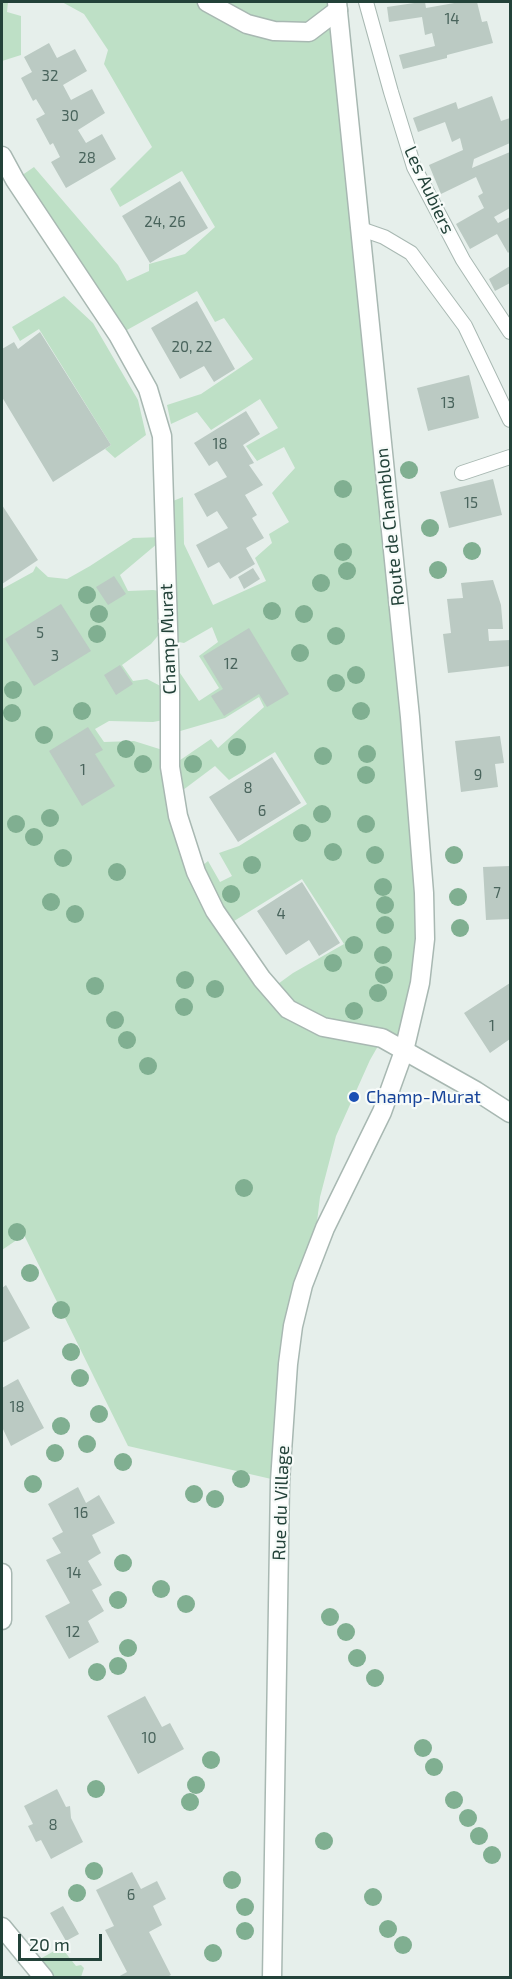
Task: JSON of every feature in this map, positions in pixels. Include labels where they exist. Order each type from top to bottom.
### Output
[{"type":"street","points":[[207,2],[248,24],[274,32],[309,32],[338,6]]},
{"type":"street","name":"Route de Chamblon","points":[[338,6],[410,717],[424,893],[425,939],[421,975],[405,1051]]},
{"type":"street","name":"Champ Murat","points":[[2,156],[15,180],[118,335],[148,389],[162,436],[170,691],[170,767],[178,816],[196,872],[215,910],[262,979],[288,1009],[323,1027],[382,1038],[510,1113]]},
{"type":"street","name":"Rue du Village","points":[[272,1977],[280,1481],[288,1364],[293,1326],[303,1285],[325,1228],[382,1112],[405,1051]]},
{"type":"street","points":[[2,1573],[2,1620]]},
{"type":"street","points":[[2,1927],[44,1977]]},
{"type":"lane","name":"Les Aubiers","points":[[366,2],[414,167],[463,260],[510,332]]},
{"type":"lane","points":[[361,229],[384,237],[411,253],[465,326],[510,420]]},
{"type":"lane","points":[[462,473],[510,456]]},
{"type":"green space","points":[[2,2],[8,2],[7,12],[21,16],[21,55],[2,61]]},
{"type":"green space","points":[[62,2],[337,2],[424,893],[404,1051],[382,1039],[370,1060],[336,1136],[320,1197],[312,1263],[303,1285],[280,1481],[128,1446],[24,1235],[2,1250],[2,589],[33,572],[36,566],[48,577],[67,579],[133,538],[164,537],[163,505],[183,497],[184,544],[213,605],[266,581],[255,558],[272,543],[269,534],[289,522],[272,493],[295,468],[284,447],[257,461],[246,446],[278,428],[260,399],[211,430],[197,412],[171,424],[167,405],[201,394],[253,359],[224,318],[215,322],[197,291],[118,335],[15,180],[34,167],[118,265],[127,281],[149,271],[149,264],[185,254],[215,227],[182,171],[120,207],[110,189],[152,147],[104,64],[108,50],[84,14]],"holes":[[[164,538],[166,592],[128,591],[120,575]],[[167,625],[169,640],[184,643],[212,627],[218,642],[199,656],[219,688],[199,701],[180,673],[170,669],[170,691],[147,679],[133,681],[122,665],[151,644]],[[259,697],[264,707],[218,748],[211,739],[170,767],[169,752],[134,741],[104,742],[95,729],[109,721],[153,722],[169,719],[170,734],[225,718]],[[275,752],[307,804],[239,846],[219,853],[232,876],[220,882],[208,861],[196,871],[175,796],[215,766],[229,780]],[[302,879],[344,944],[293,973],[271,989],[226,926]]]},
{"type":"green space","points":[[64,296],[93,323],[138,400],[146,435],[115,458],[105,449],[111,445],[39,329],[20,341],[12,327]]},
{"type":"green space","points":[[61,1947],[76,1966],[81,1965],[84,1968],[81,1977],[45,1977],[33,1963]]},
{"type":"building","points":[[425,2],[426,8],[460,2],[477,2],[482,22],[487,21],[493,43],[403,69],[399,55],[435,46],[432,33],[425,35],[422,17],[389,22],[387,7]]},
{"type":"building","points":[[49,43],[57,58],[75,49],[87,71],[63,85],[71,100],[92,89],[105,113],[78,130],[86,143],[102,134],[116,159],[66,188],[51,162],[60,157],[53,143],[50,145],[36,119],[45,114],[36,99],[33,101],[21,78],[32,72],[24,57]]},
{"type":"building","points":[[492,96],[501,121],[510,118],[510,143],[474,159],[472,168],[510,152],[510,208],[494,217],[498,223],[510,217],[510,251],[508,253],[497,234],[470,249],[456,224],[484,208],[478,196],[483,193],[476,177],[441,194],[429,165],[463,150],[460,138],[452,142],[445,122],[418,132],[413,118],[456,102],[458,109]]},
{"type":"building","points":[[180,181],[208,228],[150,263],[122,216]]},
{"type":"building","points":[[510,266],[510,283],[495,291],[489,279]]},
{"type":"building","points":[[197,301],[235,369],[214,382],[204,366],[180,379],[151,328]]},
{"type":"building","points":[[40,332],[111,445],[53,482],[2,397],[2,349],[14,342],[18,349]]},
{"type":"building","points":[[469,375],[479,418],[428,431],[417,388]]},
{"type":"building","points":[[246,411],[260,434],[243,445],[254,463],[249,465],[263,485],[245,495],[257,515],[252,518],[264,538],[246,548],[255,564],[230,579],[219,562],[208,568],[196,545],[228,528],[217,511],[207,517],[194,494],[227,477],[217,461],[209,466],[194,443]]},
{"type":"building","points":[[493,479],[502,515],[449,528],[440,492]]},
{"type":"building","points":[[2,505],[38,560],[2,584]]},
{"type":"building","points":[[253,568],[260,579],[244,589],[238,577]]},
{"type":"building","points":[[114,576],[126,594],[108,605],[96,587]]},
{"type":"building","points":[[493,580],[501,605],[503,629],[488,629],[489,641],[510,640],[510,666],[448,673],[443,634],[451,633],[447,599],[463,598],[461,583]]},
{"type":"building","points":[[61,604],[91,651],[34,686],[5,639]]},
{"type":"building","points":[[249,628],[289,694],[267,707],[259,694],[224,716],[211,696],[223,689],[203,656]]},
{"type":"building","points":[[120,665],[133,684],[116,695],[104,675]]},
{"type":"building","points":[[88,727],[103,750],[95,754],[115,786],[82,806],[49,751]]},
{"type":"building","points":[[500,736],[504,763],[495,764],[498,787],[461,792],[455,741]]},
{"type":"building","points":[[272,757],[301,803],[238,842],[209,797]]},
{"type":"building","points":[[510,866],[510,919],[486,920],[483,867]]},
{"type":"building","points":[[302,882],[340,943],[319,956],[309,940],[286,955],[257,911]]},
{"type":"building","points":[[510,983],[510,1039],[490,1053],[464,1013]]},
{"type":"building","points":[[6,1285],[30,1328],[2,1343],[2,1288]]},
{"type":"building","points":[[18,1379],[44,1428],[11,1446],[2,1427],[2,1388]]},
{"type":"building","points":[[78,1487],[86,1503],[99,1495],[115,1523],[92,1535],[101,1553],[88,1561],[102,1585],[92,1590],[104,1611],[88,1621],[99,1642],[69,1659],[45,1616],[70,1603],[46,1560],[61,1553],[52,1538],[63,1532],[48,1504]]},
{"type":"building","points":[[145,1696],[162,1727],[170,1723],[184,1749],[138,1774],[107,1716]]},
{"type":"building","points":[[57,1789],[66,1807],[70,1806],[71,1818],[83,1842],[51,1859],[41,1840],[36,1842],[28,1826],[33,1824],[24,1806]]},
{"type":"building","points":[[132,1872],[141,1889],[157,1881],[166,1899],[153,1906],[162,1925],[149,1932],[171,1975],[165,1978],[116,1978],[127,1972],[105,1930],[114,1926],[96,1890]]},
{"type":"building","points":[[63,1906],[79,1934],[66,1941],[50,1913]]},
{"type":"place","name":"Champ-Murat","points":[[354,1097]]}]
